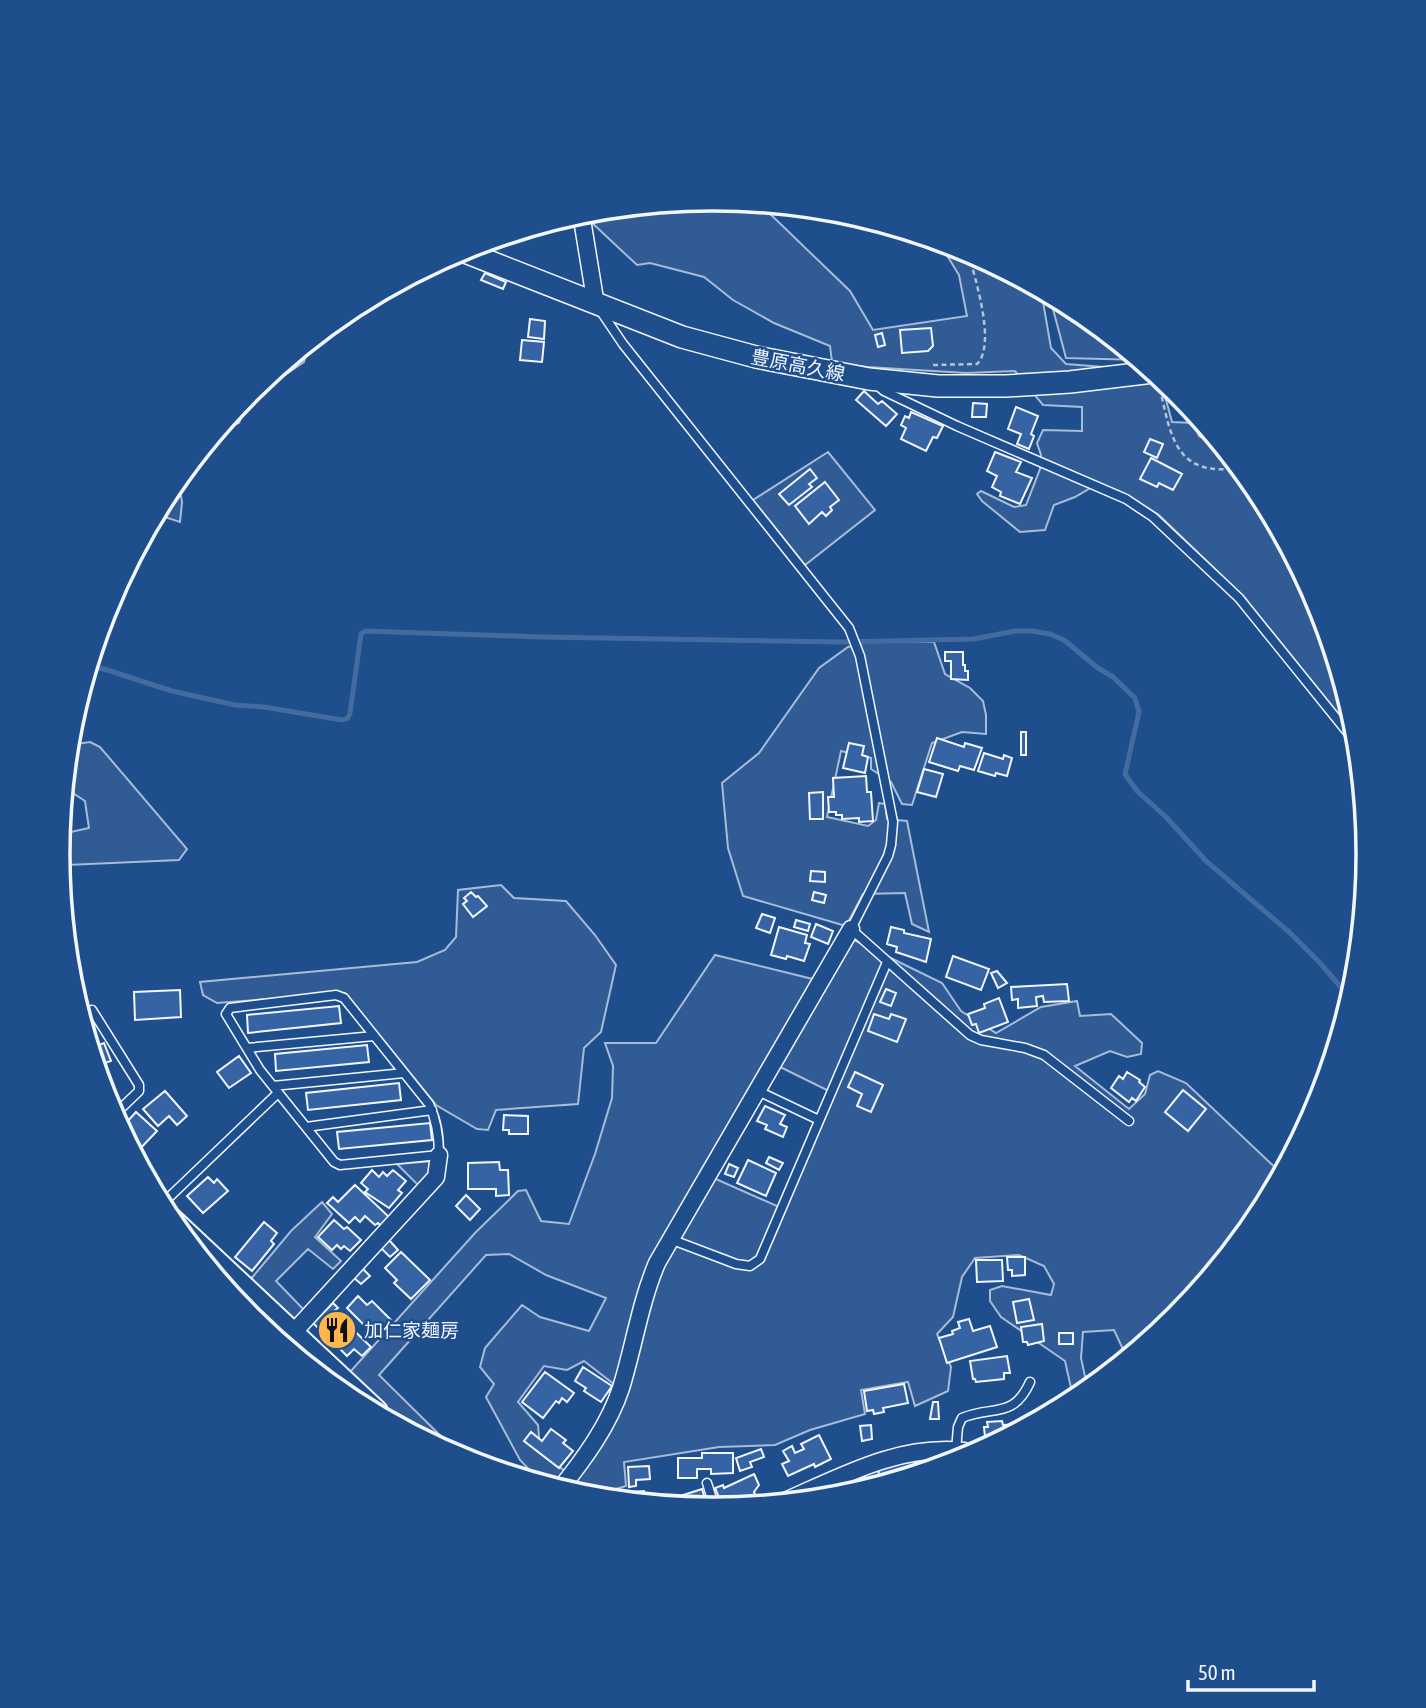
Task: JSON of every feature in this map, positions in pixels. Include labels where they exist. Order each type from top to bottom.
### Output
[{"type":"main road","name":"豊原高久線","points":[[476,257],[682,337],[756,357],[869,379],[938,386],[1147,380]]},
{"type":"main road","points":[[230,1278],[331,1370]]},
{"type":"street","points":[[583,224],[596,305]]},
{"type":"street","points":[[567,1480],[589,1449],[616,1400],[648,1285],[670,1240],[851,929]]},
{"type":"street","points":[[292,1334],[436,1177],[439,1155]]},
{"type":"street","points":[[816,1488],[888,1458],[928,1450],[952,1451]]},
{"type":"lane","points":[[596,305],[623,344],[849,628],[855,642],[863,669],[893,822],[888,856],[851,929],[970,1035],[1044,1055],[1129,1121]]},
{"type":"lane","points":[[869,379],[884,391],[957,426],[1126,499],[1153,517],[1239,598],[1344,727]]},
{"type":"lane","points":[[670,1240],[736,1264],[750,1266],[760,1259],[887,962]]},
{"type":"lane","points":[[337,996],[344,998],[374,1036],[432,1111],[439,1132],[439,1155],[340,1165],[276,1090],[226,1014],[230,1007],[337,996]]},
{"type":"lane","points":[[92,1010],[139,1085],[139,1091],[122,1107]]},
{"type":"lane","points":[[247,1048],[374,1036]]},
{"type":"lane","points":[[169,1197],[276,1090],[404,1073]]},
{"type":"lane","points":[[758,1091],[820,1120]]},
{"type":"lane","points":[[306,1127],[432,1111]]},
{"type":"lane","points":[[964,1446],[958,1427],[962,1418],[1000,1412],[1024,1395],[1030,1382]]},
{"type":"lane","points":[[928,1450],[929,1459]]},
{"type":"lane","points":[[707,1483],[711,1497]]},
{"type":"path","points":[[929,365],[977,364],[982,358],[985,333],[971,265]]},
{"type":"path","points":[[1160,392],[1175,442],[1194,465],[1219,471],[1228,470]]},
{"type":"shaded area","points":[[671,212],[755,212],[770,214],[850,291],[873,330],[967,316],[959,275],[947,255],[997,277],[1043,302],[1051,348],[1066,364],[1135,369],[1165,396],[1172,422],[1189,423],[1248,497],[1290,570],[1307,608],[1322,647],[1341,718],[1282,649],[1245,598],[1159,515],[1125,494],[1099,483],[1054,505],[1045,530],[1020,532],[982,501],[977,494],[981,491],[1014,507],[1026,505],[1040,469],[1041,455],[1037,443],[1043,430],[1082,431],[1082,407],[1043,405],[1015,371],[966,373],[867,367],[832,362],[830,346],[774,323],[733,300],[704,277],[650,263],[637,265],[592,222]]},
{"type":"shaded area","points":[[1053,308],[1123,360],[1066,358]]},
{"type":"shaded area","points":[[305,358],[304,362],[287,373]]},
{"type":"shaded area","points":[[828,452],[875,510],[805,565],[753,500]]},
{"type":"shaded area","points":[[181,493],[182,502],[180,522],[165,517]]},
{"type":"shaded area","points":[[871,641],[934,642],[945,674],[970,688],[983,701],[986,715],[986,734],[962,732],[932,743],[912,805],[902,804],[891,782],[871,769],[871,758],[841,751],[827,817],[868,826],[876,820],[879,803],[885,804],[887,819],[907,821],[929,932],[912,924],[905,893],[863,894],[846,926],[743,896],[728,848],[722,783],[759,753],[819,668],[848,647]]},
{"type":"shaded area","points":[[90,742],[100,747],[187,849],[179,860],[70,865],[71,832],[89,828],[85,801],[73,793],[80,743]]},
{"type":"shaded area","points":[[501,885],[514,898],[566,901],[616,965],[601,1032],[584,1048],[578,1104],[496,1110],[488,1130],[477,1129],[436,1105],[345,993],[217,1003],[203,995],[200,982],[417,962],[445,950],[456,937],[458,890]]},
{"type":"shaded area","points":[[854,940],[942,983],[961,1011],[996,1033],[1041,1007],[1077,1001],[1080,1016],[1111,1014],[1142,1043],[1141,1054],[1127,1057],[1110,1051],[1075,1066],[1129,1109],[1145,1094],[1150,1075],[1158,1071],[1186,1083],[1275,1167],[1223,1245],[1168,1309],[1137,1337],[1123,1349],[1114,1330],[1083,1332],[1081,1358],[1085,1378],[1071,1388],[1065,1361],[1001,1317],[990,1301],[990,1290],[1002,1286],[1051,1295],[1054,1284],[1044,1266],[1019,1255],[975,1258],[962,1277],[953,1317],[937,1334],[951,1367],[948,1391],[915,1406],[908,1382],[861,1390],[865,1414],[810,1430],[775,1445],[719,1447],[624,1462],[626,1486],[616,1489],[588,1485],[529,1470],[520,1460],[486,1397],[494,1384],[480,1367],[485,1348],[522,1305],[540,1317],[589,1331],[606,1298],[546,1275],[509,1254],[486,1255],[379,1375],[441,1436],[387,1409],[350,1372],[475,1233],[518,1191],[526,1190],[541,1221],[569,1224],[612,1098],[613,1066],[605,1043],[656,1043],[715,955],[825,982]],"holes":[[[768,1061],[833,1093],[779,1207],[700,1172]],[[584,1361],[615,1385],[602,1436],[572,1478],[540,1449],[538,1425],[518,1402],[544,1366],[567,1370]]]},
{"type":"shaded area","points":[[434,1161],[431,1176],[419,1186],[397,1164]]},
{"type":"shaded area","points":[[322,1202],[332,1214],[315,1237],[341,1261],[333,1269],[308,1249],[276,1281],[306,1312],[294,1322],[250,1280],[291,1231]]},
{"type":"building","points":[[485,273],[506,282],[503,289],[481,280]]},
{"type":"building","points":[[530,319],[545,321],[544,339],[528,337]]},
{"type":"building","points":[[931,328],[933,346],[928,351],[902,353],[900,330]]},
{"type":"building","points":[[882,333],[885,345],[878,347],[875,335]]},
{"type":"building","points":[[522,340],[544,342],[542,362],[520,360]]},
{"type":"building","points":[[864,391],[878,404],[882,401],[897,414],[886,426],[856,400]]},
{"type":"building","points":[[973,403],[987,404],[986,417],[972,417]]},
{"type":"building","points":[[1016,407],[1038,416],[1029,449],[1017,444],[1021,434],[1008,429]]},
{"type":"building","points":[[911,412],[943,426],[926,451],[901,439],[906,428],[901,425],[905,416],[909,418]]},
{"type":"building","points":[[1150,439],[1163,444],[1157,458],[1144,452]]},
{"type":"building","points":[[995,452],[1021,462],[1016,472],[1032,478],[1020,504],[1000,496],[1001,492],[992,487],[997,476],[987,471]]},
{"type":"building","points":[[1151,458],[1182,474],[1173,490],[1159,483],[1157,487],[1140,479]]},
{"type":"building","points":[[810,469],[817,478],[809,484],[812,487],[789,505],[779,494]]},
{"type":"building","points":[[825,482],[839,500],[830,507],[832,510],[826,516],[822,512],[809,524],[795,506]]},
{"type":"building","points":[[945,652],[963,652],[963,665],[965,671],[968,671],[968,680],[951,679],[951,661],[945,661]]},
{"type":"building","points":[[1021,732],[1026,732],[1026,755],[1021,755]]},
{"type":"building","points":[[937,738],[964,747],[965,743],[982,748],[974,770],[960,766],[958,771],[929,762]]},
{"type":"building","points":[[849,743],[864,746],[862,755],[868,757],[865,773],[843,768]]},
{"type":"building","points":[[984,753],[1003,759],[1004,755],[1012,758],[1007,776],[978,771]]},
{"type":"building","points":[[924,769],[943,774],[936,797],[917,792]]},
{"type":"building","points":[[866,776],[867,792],[871,792],[873,821],[842,819],[842,815],[829,812],[828,797],[834,797],[833,778]]},
{"type":"building","points":[[823,792],[823,819],[810,819],[809,793]]},
{"type":"building","points":[[811,871],[825,872],[825,882],[810,881]]},
{"type":"building","points":[[471,892],[487,906],[473,917],[463,904],[467,901],[464,898]]},
{"type":"building","points":[[814,892],[826,895],[824,903],[812,900]]},
{"type":"building","points":[[762,914],[775,918],[770,933],[756,928]]},
{"type":"building","points":[[796,920],[810,924],[808,931],[794,927]]},
{"type":"building","points":[[816,924],[833,931],[828,944],[811,937]]},
{"type":"building","points":[[779,927],[807,935],[805,943],[810,944],[804,961],[771,955]]},
{"type":"building","points":[[891,927],[931,939],[926,962],[896,952],[897,947],[887,944]]},
{"type":"building","points":[[953,956],[989,969],[981,990],[946,977]]},
{"type":"building","points":[[997,971],[1007,983],[998,988],[991,973]]},
{"type":"building","points":[[1067,984],[1069,1001],[1044,1002],[1043,996],[1036,997],[1037,1006],[1018,1008],[1018,999],[1012,1000],[1011,987]]},
{"type":"building","points":[[886,989],[896,993],[891,1006],[880,1002]]},
{"type":"building","points":[[180,990],[181,1017],[135,1020],[134,992]]},
{"type":"building","points":[[999,998],[1008,1022],[979,1033],[968,1014],[985,1008],[984,1004]]},
{"type":"building","points":[[339,1006],[341,1023],[248,1033],[247,1015]]},
{"type":"building","points":[[874,1014],[889,1019],[891,1014],[906,1019],[897,1042],[868,1031]]},
{"type":"building","points":[[104,1043],[111,1061],[105,1063],[99,1045]]},
{"type":"building","points":[[367,1045],[369,1062],[276,1071],[275,1054]]},
{"type":"building","points":[[239,1056],[251,1073],[229,1088],[217,1072]]},
{"type":"building","points":[[855,1072],[883,1085],[871,1112],[857,1106],[862,1094],[848,1087]]},
{"type":"building","points":[[1127,1072],[1140,1080],[1145,1087],[1136,1101],[1132,1098],[1129,1102],[1111,1088],[1119,1076],[1123,1079]]},
{"type":"building","points":[[399,1083],[401,1100],[308,1110],[306,1093]]},
{"type":"building","points":[[1183,1090],[1206,1109],[1188,1131],[1165,1112]]},
{"type":"building","points":[[165,1091],[187,1116],[177,1125],[169,1116],[158,1126],[143,1109]]},
{"type":"building","points":[[765,1106],[785,1115],[780,1124],[787,1127],[783,1137],[765,1129],[767,1125],[757,1121]]},
{"type":"building","points":[[136,1112],[157,1131],[141,1148],[128,1121]]},
{"type":"building","points":[[504,1115],[528,1116],[528,1134],[509,1134],[509,1130],[503,1130]]},
{"type":"building","points":[[430,1123],[432,1140],[339,1149],[337,1132]]},
{"type":"building","points":[[769,1157],[783,1163],[779,1170],[766,1163]]},
{"type":"building","points":[[748,1160],[776,1173],[766,1196],[737,1183]]},
{"type":"building","points":[[499,1162],[500,1170],[508,1170],[509,1195],[496,1196],[496,1189],[468,1189],[468,1163]]},
{"type":"building","points":[[729,1164],[738,1168],[734,1177],[725,1174]]},
{"type":"building","points":[[372,1170],[379,1177],[383,1172],[387,1176],[393,1170],[406,1181],[398,1190],[402,1193],[389,1208],[365,1192],[368,1189],[361,1183]]},
{"type":"building","points":[[208,1177],[214,1183],[217,1179],[228,1191],[203,1213],[187,1196]]},
{"type":"building","points":[[355,1185],[389,1217],[381,1226],[378,1223],[375,1225],[365,1216],[360,1222],[355,1217],[349,1223],[327,1203],[333,1197],[338,1202]]},
{"type":"building","points":[[466,1195],[480,1209],[470,1220],[456,1206]]},
{"type":"building","points":[[334,1220],[344,1229],[347,1227],[361,1240],[350,1251],[337,1245],[332,1250],[318,1237]]},
{"type":"building","points":[[264,1222],[277,1233],[271,1241],[274,1244],[252,1271],[235,1257]]},
{"type":"building","points":[[389,1240],[398,1250],[390,1257],[381,1248]]},
{"type":"building","points":[[401,1252],[430,1280],[411,1299],[394,1283],[397,1280],[385,1268]]},
{"type":"building","points":[[1007,1257],[1025,1257],[1025,1275],[1012,1276],[1012,1270],[1008,1270]]},
{"type":"building","points":[[976,1260],[1002,1260],[1003,1281],[977,1282]]},
{"type":"building","points":[[363,1269],[370,1276],[361,1284],[354,1278]]},
{"type":"building","points":[[358,1296],[367,1305],[372,1301],[391,1320],[375,1336],[347,1308]]},
{"type":"building","points":[[1029,1299],[1034,1320],[1017,1323],[1013,1302]]},
{"type":"building","name":"加仁家麺房","points":[[333,1303],[338,1308],[334,1311],[371,1347],[362,1356],[354,1349],[347,1356],[340,1349],[343,1347],[332,1337],[330,1340],[313,1323]]},
{"type":"building","points":[[969,1319],[973,1331],[990,1326],[997,1347],[947,1363],[939,1338],[953,1334],[952,1331],[960,1328],[958,1322]]},
{"type":"building","points":[[1042,1324],[1044,1341],[1028,1345],[1023,1342],[1021,1327]]},
{"type":"building","points":[[1059,1333],[1073,1333],[1073,1344],[1059,1344]]},
{"type":"building","points":[[1007,1356],[1010,1373],[1004,1373],[1004,1379],[976,1382],[973,1379],[970,1361]]},
{"type":"building","points":[[583,1367],[612,1386],[601,1402],[584,1391],[586,1388],[575,1381]]},
{"type":"building","points":[[545,1372],[574,1393],[567,1402],[562,1398],[559,1403],[556,1401],[543,1418],[522,1402]]},
{"type":"building","points":[[904,1384],[908,1403],[883,1408],[884,1412],[874,1414],[873,1410],[867,1411],[864,1391]]},
{"type":"building","points":[[933,1402],[938,1402],[939,1419],[930,1419]]},
{"type":"building","points":[[1002,1421],[1003,1425],[1009,1425],[985,1436],[984,1427],[988,1427],[987,1422]]},
{"type":"building","points":[[871,1425],[872,1439],[862,1441],[860,1426]]},
{"type":"building","points":[[551,1429],[566,1440],[563,1443],[573,1451],[559,1468],[524,1441],[531,1432],[542,1441]]},
{"type":"building","points":[[819,1435],[831,1459],[788,1476],[782,1464],[789,1461],[783,1451],[792,1446],[795,1453],[804,1449],[801,1444]]},
{"type":"building","points":[[761,1449],[764,1457],[750,1462],[752,1467],[740,1471],[736,1458]]},
{"type":"building","points":[[702,1453],[733,1453],[733,1473],[711,1474],[711,1469],[697,1469],[697,1478],[678,1478],[678,1458],[702,1458]]},
{"type":"building","points":[[915,1460],[916,1464],[879,1475],[878,1470]]},
{"type":"building","points":[[649,1466],[650,1479],[636,1480],[636,1486],[629,1487],[628,1467]]},
{"type":"building","points":[[754,1474],[759,1485],[754,1492],[755,1496],[719,1497],[715,1488],[723,1485],[724,1488]]},
{"type":"building","points":[[864,1476],[865,1478],[849,1482]]},
{"type":"building","points":[[702,1489],[704,1497],[680,1496]]},
{"type":"waterway","points":[[98,668],[172,691],[235,705],[342,720],[348,718],[350,713],[361,634],[365,631],[841,642],[974,639],[1015,631],[1050,634],[1064,640],[1113,677],[1135,698],[1139,712],[1125,774],[1137,791],[1166,817],[1206,861],[1289,932],[1342,988]]},
{"type":"place","name":"加仁家麺房","points":[[337,1330]]}]
